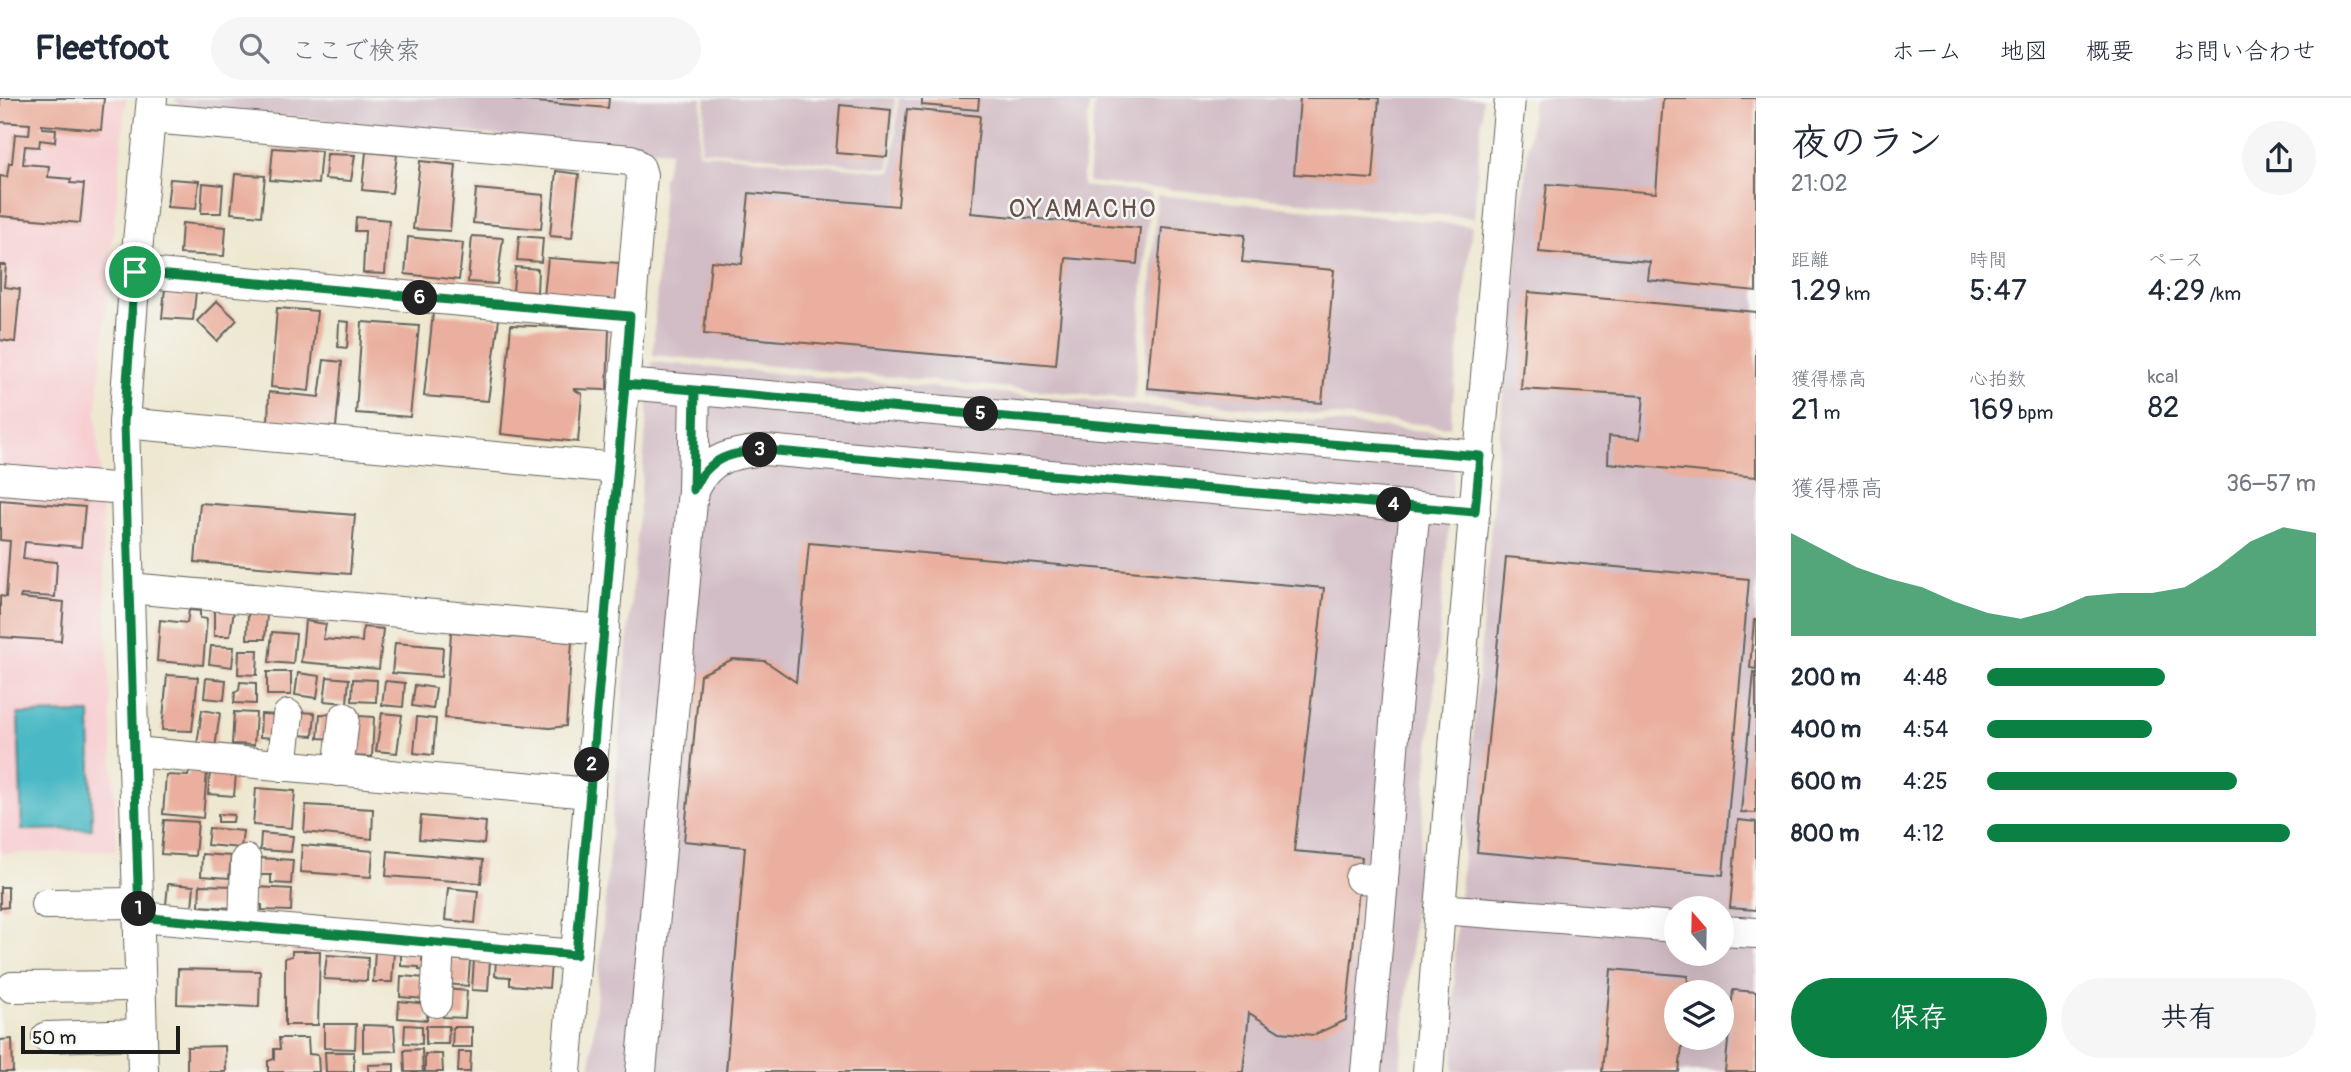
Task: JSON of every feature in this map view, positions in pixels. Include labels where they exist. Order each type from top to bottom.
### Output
[{"type":"street","points":[[1428,1072],[1510,98]]},
{"type":"street","points":[[143,1072],[124,423],[135,272],[152,108],[631,160],[640,168],[642,175],[625,384],[566,1072]]},
{"type":"street","points":[[135,272],[630,316]]},
{"type":"street","points":[[625,384],[1480,456]]},
{"type":"street","points":[[642,1072],[693,490],[695,390]]},
{"type":"street","points":[[124,423],[617,468]]},
{"type":"street","points":[[693,490],[700,476],[713,462],[736,453],[765,450],[1475,512]]},
{"type":"street","points":[[0,479],[125,489]]},
{"type":"street","points":[[1366,1072],[1371,879],[1396,709],[1415,507]]},
{"type":"street","points":[[129,588],[604,631]]},
{"type":"street","points":[[282,766],[288,715]]},
{"type":"street","points":[[338,771],[344,718]]},
{"type":"street","points":[[134,752],[590,793]]},
{"type":"street","points":[[244,926],[246,860]]},
{"type":"street","points":[[46,904],[139,910],[244,926],[576,955]]},
{"type":"street","points":[[1440,909],[1664,926]]},
{"type":"street","points":[[1734,932],[1756,933]]},
{"type":"street","points":[[436,1002],[439,942]]},
{"type":"street","points":[[12,988],[141,986]]},
{"type":"street","points":[[47,1037],[142,1034]]},
{"type":"shaded area","points":[[0,98],[126,98],[96,416],[100,471],[93,478],[0,471]]},
{"type":"shaded area","points":[[702,98],[698,153],[892,172],[899,98],[1090,98],[1082,186],[1150,193],[1134,399],[653,355],[663,179],[671,151],[181,107],[175,99]]},
{"type":"shaded area","points":[[706,98],[895,98],[889,168],[701,150]]},
{"type":"shaded area","points":[[1095,98],[1483,98],[1474,218],[1088,182]]},
{"type":"shaded area","points":[[1533,98],[1756,98],[1756,1072],[1453,1072],[1455,950],[1496,468]]},
{"type":"shaded area","points":[[1157,195],[1472,226],[1450,427],[1144,397]]},
{"type":"shaded area","points":[[652,362],[1457,434],[1400,1072],[590,1072]]},
{"type":"shaded area","points":[[0,486],[101,501],[117,850],[0,854]]},
{"type":"water","points":[[90,713],[92,829],[22,830],[18,714]]},
{"type":"building","points":[[0,98],[104,98],[101,130],[42,125],[42,128],[56,129],[55,142],[40,140],[39,147],[25,146],[23,164],[49,166],[48,177],[71,179],[70,183],[84,184],[80,223],[0,216],[0,176],[7,177],[9,163],[12,163],[15,134],[29,135],[30,124],[0,122]]},
{"type":"building","points":[[513,98],[609,98],[608,108]]},
{"type":"building","points":[[922,98],[979,98],[978,110],[922,105]]},
{"type":"building","points":[[1300,98],[1379,98],[1373,179],[1294,174]]},
{"type":"building","points":[[1663,98],[1756,98],[1756,291],[1648,280],[1650,262],[1539,252],[1547,184],[1656,193]]},
{"type":"building","points":[[840,105],[891,110],[887,157],[836,153]]},
{"type":"building","points":[[907,109],[980,116],[971,213],[1140,228],[1137,264],[1066,258],[1056,365],[704,334],[711,261],[742,264],[749,193],[898,206]]},
{"type":"building","points":[[273,148],[321,151],[318,184],[270,180]]},
{"type":"building","points":[[366,152],[397,155],[392,193],[362,190]]},
{"type":"building","points":[[327,154],[355,155],[351,181],[325,179]]},
{"type":"building","points":[[420,161],[456,165],[450,231],[413,229]]},
{"type":"building","points":[[556,171],[579,174],[572,238],[550,236]]},
{"type":"building","points":[[235,174],[265,176],[261,216],[231,213]]},
{"type":"building","points":[[170,179],[199,181],[196,209],[167,207]]},
{"type":"building","points":[[203,183],[223,185],[221,213],[201,213]]},
{"type":"building","points":[[476,189],[544,195],[541,229],[473,223]]},
{"type":"building","points":[[356,217],[389,220],[385,274],[363,273],[365,231],[355,231]]},
{"type":"building","points":[[182,223],[226,227],[224,256],[180,254]]},
{"type":"building","points":[[1162,227],[1245,235],[1242,262],[1334,270],[1322,403],[1147,388]]},
{"type":"building","points":[[472,236],[503,238],[497,284],[468,282]]},
{"type":"building","points":[[519,236],[543,238],[541,262],[517,260]]},
{"type":"building","points":[[408,237],[463,243],[459,280],[405,274]]},
{"type":"building","points":[[548,258],[619,263],[616,300],[544,296]]},
{"type":"building","points":[[0,265],[6,265],[4,287],[20,289],[15,342],[0,340]]},
{"type":"building","points":[[515,267],[538,269],[537,292],[513,291]]},
{"type":"building","points":[[165,288],[196,291],[193,320],[162,318]]},
{"type":"building","points":[[1528,292],[1756,312],[1756,477],[1608,463],[1609,436],[1640,439],[1644,396],[1521,389]]},
{"type":"building","points":[[217,301],[237,320],[217,341],[197,321]]},
{"type":"building","points":[[277,308],[317,311],[309,391],[271,387]]},
{"type":"building","points":[[433,313],[499,319],[488,401],[424,396]]},
{"type":"building","points":[[339,321],[349,322],[347,348],[338,347]]},
{"type":"building","points":[[362,322],[419,326],[410,417],[356,413]]},
{"type":"building","points":[[511,325],[609,329],[607,390],[573,389],[582,394],[578,442],[501,434]]},
{"type":"building","points":[[324,360],[342,362],[336,427],[268,424],[269,392],[319,397]]},
{"type":"building","points":[[0,500],[85,507],[81,547],[25,542],[23,559],[57,562],[55,597],[21,595],[20,598],[64,602],[61,641],[0,637],[0,596],[6,597],[10,541],[0,540]]},
{"type":"building","points":[[200,503],[355,515],[350,574],[195,562]]},
{"type":"building","points":[[809,543],[1324,588],[1294,851],[1362,857],[1346,1020],[1314,1035],[1280,1032],[1249,1013],[1243,1072],[726,1072],[745,847],[684,841],[700,675],[733,659],[765,661],[796,682]]},
{"type":"building","points":[[1506,557],[1749,579],[1723,875],[1477,852]]},
{"type":"building","points":[[214,609],[234,610],[230,636],[214,636]]},
{"type":"building","points":[[189,610],[200,611],[200,618],[207,619],[203,665],[157,661],[160,620],[187,623]]},
{"type":"building","points":[[248,614],[267,614],[265,639],[247,639]]},
{"type":"building","points":[[1756,620],[1756,669],[1750,668]]},
{"type":"building","points":[[305,621],[326,624],[323,639],[362,642],[363,627],[383,629],[379,669],[301,662]]},
{"type":"building","points":[[272,632],[296,634],[293,664],[269,662]]},
{"type":"building","points":[[451,632],[572,642],[566,726],[550,728],[445,718]]},
{"type":"building","points":[[395,643],[443,647],[441,677],[392,673]]},
{"type":"building","points":[[211,646],[234,647],[232,667],[209,664]]},
{"type":"building","points":[[239,650],[258,650],[257,675],[238,674]]},
{"type":"building","points":[[267,672],[291,672],[291,695],[267,695]]},
{"type":"building","points":[[1756,672],[1756,813],[1741,812]]},
{"type":"building","points":[[298,673],[320,676],[317,698],[295,695]]},
{"type":"building","points":[[167,675],[198,677],[192,731],[162,730]]},
{"type":"building","points":[[327,677],[349,679],[347,703],[324,701]]},
{"type":"building","points":[[206,678],[226,680],[224,700],[204,698]]},
{"type":"building","points":[[353,679],[377,680],[376,702],[352,701]]},
{"type":"building","points":[[385,681],[405,683],[403,707],[382,705]]},
{"type":"building","points":[[240,682],[256,683],[256,704],[234,703]]},
{"type":"building","points":[[415,685],[436,688],[433,709],[412,706]]},
{"type":"building","points":[[202,710],[220,713],[215,748],[197,745]]},
{"type":"building","points":[[234,712],[256,713],[254,745],[232,744]]},
{"type":"building","points":[[299,712],[315,713],[313,736],[297,735]]},
{"type":"building","points":[[382,713],[402,715],[397,753],[376,751]]},
{"type":"building","points":[[261,714],[278,715],[276,738],[260,737]]},
{"type":"building","points":[[320,714],[338,715],[336,739],[318,738]]},
{"type":"building","points":[[358,716],[374,717],[372,757],[350,756],[351,739],[357,739]]},
{"type":"building","points":[[417,717],[436,719],[433,755],[414,753]]},
{"type":"building","points":[[189,771],[207,772],[203,818],[163,814],[166,775],[188,776]]},
{"type":"building","points":[[210,772],[236,774],[234,796],[208,794]]},
{"type":"building","points":[[256,788],[295,791],[292,828],[253,825]]},
{"type":"building","points":[[306,805],[373,809],[372,839],[304,832]]},
{"type":"building","points":[[218,814],[234,815],[233,822],[218,822]]},
{"type":"building","points":[[421,816],[486,822],[484,844],[419,839]]},
{"type":"building","points":[[164,820],[198,822],[195,856],[161,854]]},
{"type":"building","points":[[1738,820],[1756,822],[1756,910],[1734,908],[1734,896],[1731,896]]},
{"type":"building","points":[[209,828],[243,831],[241,848],[207,845]]},
{"type":"building","points":[[261,833],[293,836],[291,852],[260,850]]},
{"type":"building","points":[[302,845],[373,851],[371,877],[300,872]]},
{"type":"building","points":[[388,851],[483,860],[481,883],[386,876]]},
{"type":"building","points":[[202,854],[231,856],[229,878],[201,876]]},
{"type":"building","points":[[259,858],[293,860],[291,884],[271,883],[271,875],[257,875]]},
{"type":"building","points":[[168,884],[194,886],[192,907],[166,905]]},
{"type":"building","points":[[200,885],[234,886],[232,908],[199,906]]},
{"type":"building","points":[[0,887],[8,887],[8,907],[0,908]]},
{"type":"building","points":[[256,887],[292,889],[291,911],[262,910],[262,905],[255,904]]},
{"type":"building","points":[[448,888],[478,891],[475,923],[445,920]]},
{"type":"building","points":[[292,951],[320,951],[318,1025],[285,1025],[285,958],[292,956]]},
{"type":"building","points":[[375,951],[394,951],[392,982],[373,982]]},
{"type":"building","points":[[401,951],[423,952],[422,961],[430,962],[430,971],[401,966]]},
{"type":"building","points":[[327,955],[368,958],[367,981],[324,979]]},
{"type":"building","points":[[449,959],[470,961],[468,986],[447,984]]},
{"type":"building","points":[[474,959],[490,960],[488,991],[472,990]]},
{"type":"building","points":[[496,959],[551,964],[549,988],[510,985],[510,977],[495,976]]},
{"type":"building","points":[[178,969],[260,971],[259,1007],[177,1004]]},
{"type":"building","points":[[1611,969],[1688,976],[1688,980],[1664,980],[1664,1050],[1682,1050],[1679,1072],[1602,1072]]},
{"type":"building","points":[[401,976],[426,978],[425,999],[400,997]]},
{"type":"building","points":[[445,989],[467,991],[465,1018],[443,1017]]},
{"type":"building","points":[[1734,990],[1756,992],[1756,1072],[1725,1072],[1727,1050],[1734,1050]]},
{"type":"building","points":[[399,1001],[428,1004],[427,1020],[398,1018]]},
{"type":"building","points":[[324,1024],[356,1024],[355,1049],[324,1048]]},
{"type":"building","points":[[363,1025],[394,1026],[396,1051],[363,1052]]},
{"type":"building","points":[[405,1025],[422,1026],[422,1044],[404,1043]]},
{"type":"building","points":[[426,1026],[449,1026],[448,1044],[426,1044]]},
{"type":"building","points":[[453,1027],[472,1027],[472,1047],[452,1047]]},
{"type":"building","points":[[279,1038],[308,1038],[309,1054],[318,1055],[319,1072],[268,1072],[268,1061],[274,1059],[274,1049],[280,1049]]},
{"type":"building","points":[[12,1039],[13,1072],[0,1072],[0,1040]]},
{"type":"building","points":[[225,1046],[226,1072],[187,1072],[187,1047]]},
{"type":"building","points":[[422,1049],[423,1072],[405,1072],[404,1050]]},
{"type":"building","points":[[325,1052],[354,1052],[354,1072],[326,1072]]},
{"type":"building","points":[[459,1052],[471,1052],[470,1072],[458,1072]]},
{"type":"building","points":[[425,1054],[442,1054],[443,1072],[425,1072]]},
{"type":"building","points":[[394,1064],[394,1072],[368,1072],[368,1065]]},
{"type":"district","name":"OYAMACHO","points":[[1083,209]]},
{"type":"route","points":[[135,272],[124,423],[139,917],[576,955],[625,384],[695,390],[693,490],[700,476],[713,462],[736,453],[765,450],[1475,512],[1480,456],[625,384],[630,316],[135,272]]}]
